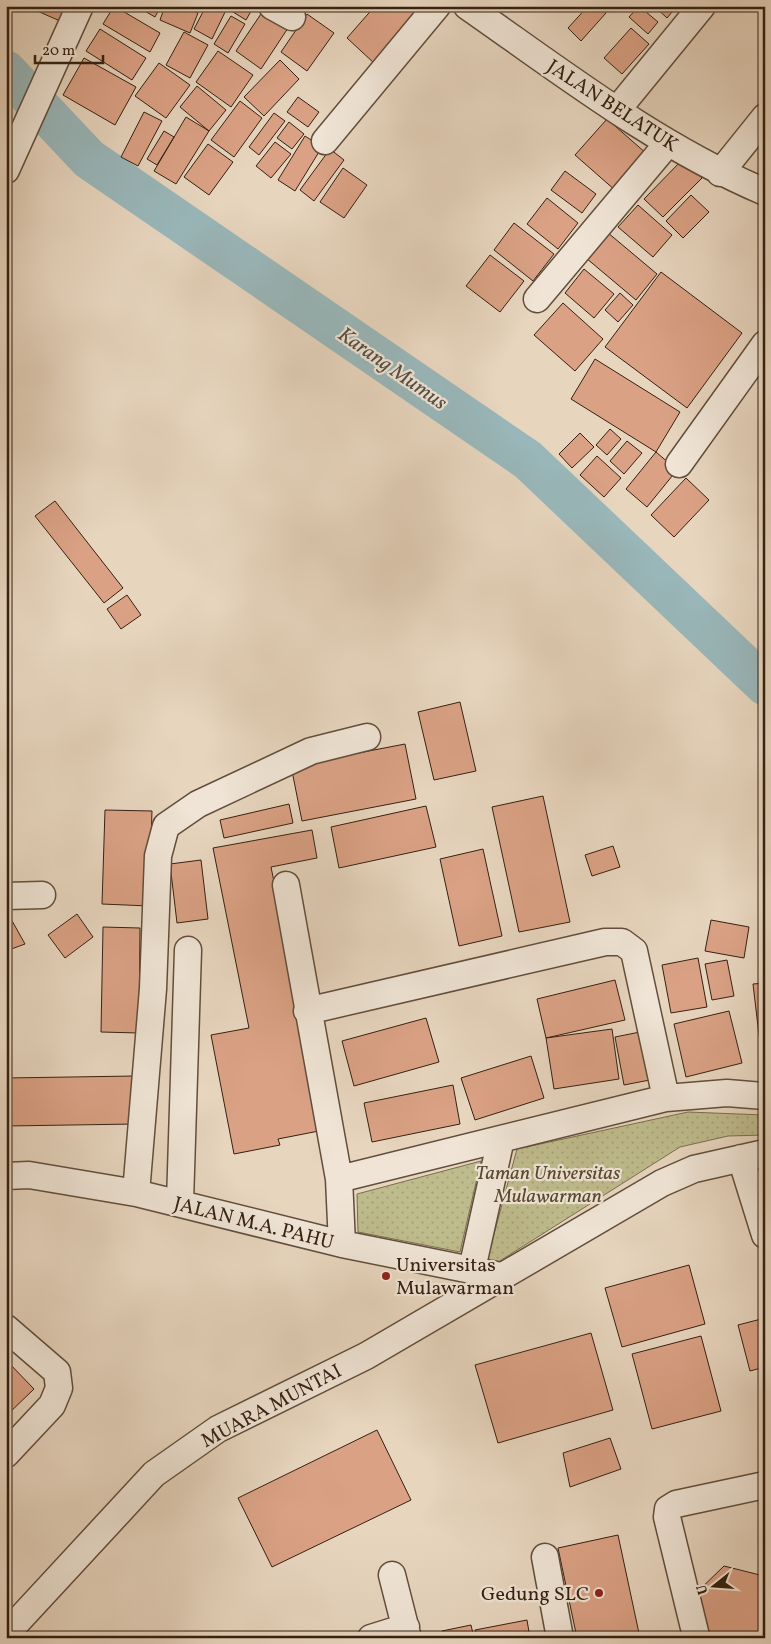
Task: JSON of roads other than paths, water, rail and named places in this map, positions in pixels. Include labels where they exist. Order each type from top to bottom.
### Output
[{"type":"street","points":[[6,170],[80,6]]},
{"type":"street","points":[[325,141],[438,6]]},
{"type":"street","name":"JALAN BELATUK","points":[[467,6],[668,143],[720,173],[765,192]]},
{"type":"street","points":[[617,110],[702,6]]},
{"type":"street","points":[[720,173],[765,117]]},
{"type":"street","points":[[537,299],[668,143]]},
{"type":"street","points":[[678,464],[765,344]]},
{"type":"street","points":[[136,1193],[153,989],[158,856],[166,826],[198,804],[311,751],[367,738]]},
{"type":"street","points":[[286,885],[339,1179],[342,1244]]},
{"type":"street","points":[[6,896],[42,895]]},
{"type":"street","points":[[308,1011],[605,942],[622,942],[634,951],[666,1098]]},
{"type":"street","points":[[180,1202],[188,950]]},
{"type":"street","points":[[339,1179],[666,1098],[727,1092],[765,1096]]},
{"type":"street","points":[[472,1268],[501,1139]]},
{"type":"street","points":[[753,1155],[765,1235]]},
{"type":"street","name":"MUARA MUNTAI","points":[[6,1634],[154,1474],[218,1429],[366,1356],[662,1183],[694,1169],[753,1155]]},
{"type":"street","name":"JALAN M.A. PAHU","points":[[6,1176],[29,1175],[136,1193],[180,1202],[342,1244],[472,1268],[501,1276]]},
{"type":"street","points":[[6,1328],[57,1372],[59,1388],[52,1405],[6,1454]]},
{"type":"street","points":[[696,1636],[667,1517],[668,1509],[676,1504],[764,1489]]},
{"type":"street","points":[[545,1557],[560,1638]]},
{"type":"street","points":[[371,1638],[407,1632],[392,1575]]},
{"type":"waterway","name":"Karang Mumus","points":[[6,71],[89,159],[528,460],[765,685]]},
{"type":"place","name":"Universitas Mulawarman","points":[[386,1276]]},
{"type":"place","name":"Gedung SLC","points":[[599,1593]]},
{"type":"park label","name":"Taman Universitas Mulawarman","points":[[548,1184]]}]
